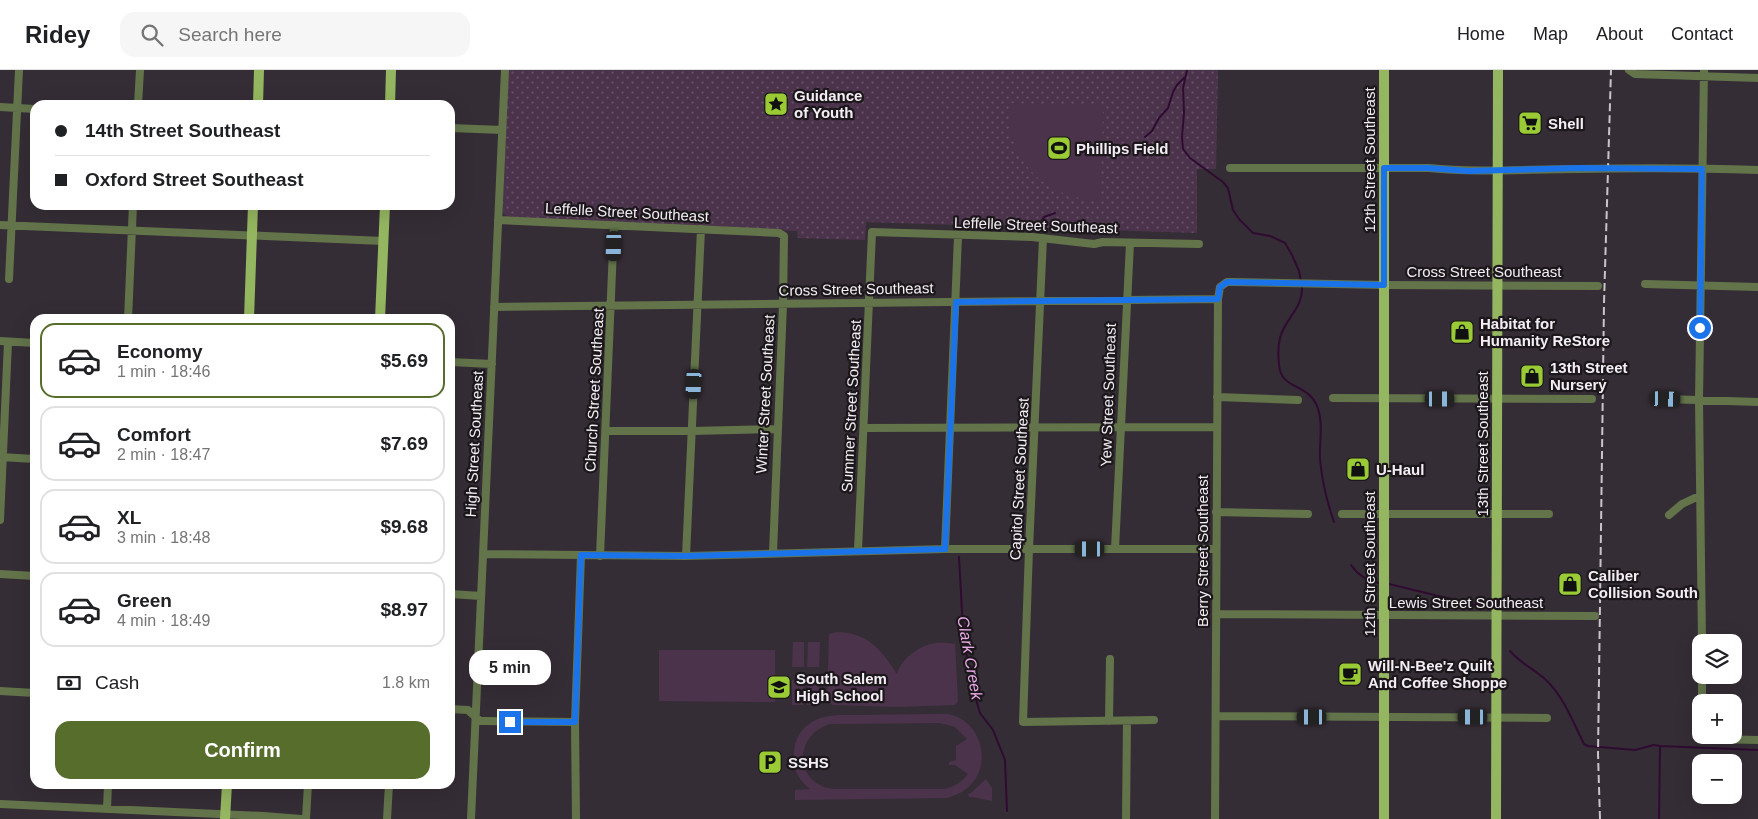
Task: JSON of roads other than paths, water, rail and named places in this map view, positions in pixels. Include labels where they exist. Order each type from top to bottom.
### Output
[{"type":"main road","points":[[258,100],[259,70]]},
{"type":"main road","points":[[390,100],[391,70]]},
{"type":"main road","name":"12th Street Southeast","points":[[1384,70],[1384,819]]},
{"type":"main road","name":"13th Street Southeast","points":[[1496,819],[1498,70]]},
{"type":"main road","points":[[249,314],[254,210]]},
{"type":"main road","points":[[380,314],[385,210]]},
{"type":"main road","points":[[225,817],[227,789]]},
{"type":"street","points":[[9,279],[19,70]]},
{"type":"street","points":[[138,100],[140,70]]},
{"type":"street","name":"High Street Southeast","points":[[471,819],[505,70]]},
{"type":"street","points":[[1629,71],[1635,74],[1704,73],[1758,78]]},
{"type":"street","points":[[1702,634],[1699,400],[1704,73]]},
{"type":"street","points":[[0,107],[30,109]]},
{"type":"street","points":[[455,128],[502,130]]},
{"type":"street","points":[[1230,168],[1758,170]]},
{"type":"street","points":[[128,314],[133,210]]},
{"type":"street","name":"Leffelle Street Southeast","points":[[498,220],[779,233],[784,236]]},
{"type":"street","points":[[0,224],[383,241]]},
{"type":"street","name":"Church Street Southeast","points":[[600,556],[614,226]]},
{"type":"street","points":[[686,556],[701,229]]},
{"type":"street","name":"Leffelle Street Southeast","points":[[872,232],[1043,238],[1094,244],[1103,242],[1199,244]]},
{"type":"street","name":"Summer Street Southeast","points":[[858,551],[872,232]]},
{"type":"street","name":"Winter Street Southeast","points":[[773,553],[784,236]]},
{"type":"street","points":[[945,549],[958,236]]},
{"type":"street","name":"Capitol Street Southeast","points":[[1043,238],[1023,722],[1109,721]]},
{"type":"street","name":"Yew Street Southeast","points":[[1115,549],[1130,242]]},
{"type":"street","name":"Cross Street Southeast","points":[[1222,284],[1227,282],[1598,286]]},
{"type":"street","name":"Berry Street Southeast","points":[[1215,819],[1216,397],[1218,299],[1222,284]]},
{"type":"street","points":[[1645,284],[1758,287]]},
{"type":"street","name":"Cross Street Southeast","points":[[494,307],[1218,299]]},
{"type":"street","points":[[0,520],[4,342],[30,343]]},
{"type":"street","points":[[455,362],[492,364]]},
{"type":"street","points":[[1216,397],[1298,400]]},
{"type":"street","points":[[1332,398],[1592,399]]},
{"type":"street","points":[[1666,399],[1758,402]]},
{"type":"street","points":[[864,428],[1216,427]]},
{"type":"street","points":[[606,432],[692,432],[777,429]]},
{"type":"street","points":[[1,458],[30,459]]},
{"type":"street","points":[[1669,515],[1682,504],[1699,496]]},
{"type":"street","points":[[1216,512],[1308,514]]},
{"type":"street","points":[[1342,514],[1550,514]]},
{"type":"street","points":[[483,554],[686,556],[945,549],[1216,549]]},
{"type":"street","points":[[576,819],[575,722],[581,555]]},
{"type":"street","points":[[0,574],[30,576]]},
{"type":"street","points":[[455,594],[481,596]]},
{"type":"street","name":"Lewis Street Southeast","points":[[1216,614],[1596,616]]},
{"type":"street","points":[[1110,659],[1109,721],[1154,720]]},
{"type":"street","points":[[0,691],[30,693]]},
{"type":"street","points":[[455,709],[468,710],[480,721],[575,722]]},
{"type":"street","points":[[1216,716],[1548,718]]},
{"type":"street","points":[[1126,819],[1127,721]]},
{"type":"street","points":[[1742,740],[1758,740]]},
{"type":"street","points":[[107,809],[108,789]]},
{"type":"street","points":[[306,819],[308,789]]},
{"type":"street","points":[[387,819],[389,789]]},
{"type":"street","points":[[0,804],[225,817],[301,819]]},
{"type":"waterway","points":[[1187,70],[1183,88],[1183,149],[1190,158],[1223,182],[1228,188],[1233,210],[1253,233],[1270,236],[1285,243],[1299,271],[1301,282]]},
{"type":"waterway","name":"Clark Creek","points":[[1145,137],[1152,131],[1159,118],[1168,108],[1173,92],[1184,78]]},
{"type":"waterway","name":"Clark Creek","points":[[1039,226],[1044,217],[1055,213]]},
{"type":"waterway","points":[[1302,287],[1302,295],[1297,308],[1282,331],[1278,351],[1279,364],[1284,378],[1307,393],[1317,406],[1321,432],[1320,459],[1322,475],[1334,522]]},
{"type":"waterway","name":"Clark Creek","points":[[959,557],[963,630],[970,679],[980,713],[993,730],[1005,760],[1007,811]]},
{"type":"waterway","points":[[1351,565],[1363,577],[1379,583]]},
{"type":"waterway","points":[[1389,584],[1484,607]]},
{"type":"waterway","points":[[1510,651],[1546,680],[1558,694],[1584,744],[1588,746],[1635,750],[1654,745],[1660,746],[1659,819]]},
{"type":"waterway","points":[[1660,746],[1758,750]]},
{"type":"railway","points":[[1600,819],[1598,754],[1604,303],[1611,70]]},
{"type":"place","name":"Guidance of Youth","points":[[776,104]]},
{"type":"place","name":"Shell","points":[[1530,123]]},
{"type":"place","name":"Phillips Field","points":[[1059,148]]},
{"type":"place","name":"Habitat for Humanity ReStore","points":[[1462,332]]},
{"type":"place","name":"13th Street Nursery","points":[[1532,376]]},
{"type":"place","name":"U-Haul","points":[[1358,469]]},
{"type":"place","name":"Caliber Collision South","points":[[1570,584]]},
{"type":"place","name":"Will-N-Bee'z Quilt And Coffee Shoppe","points":[[1350,674]]},
{"type":"place","name":"South Salem High School","points":[[779,687]]},
{"type":"place","name":"SSHS","points":[[770,762]]}]
